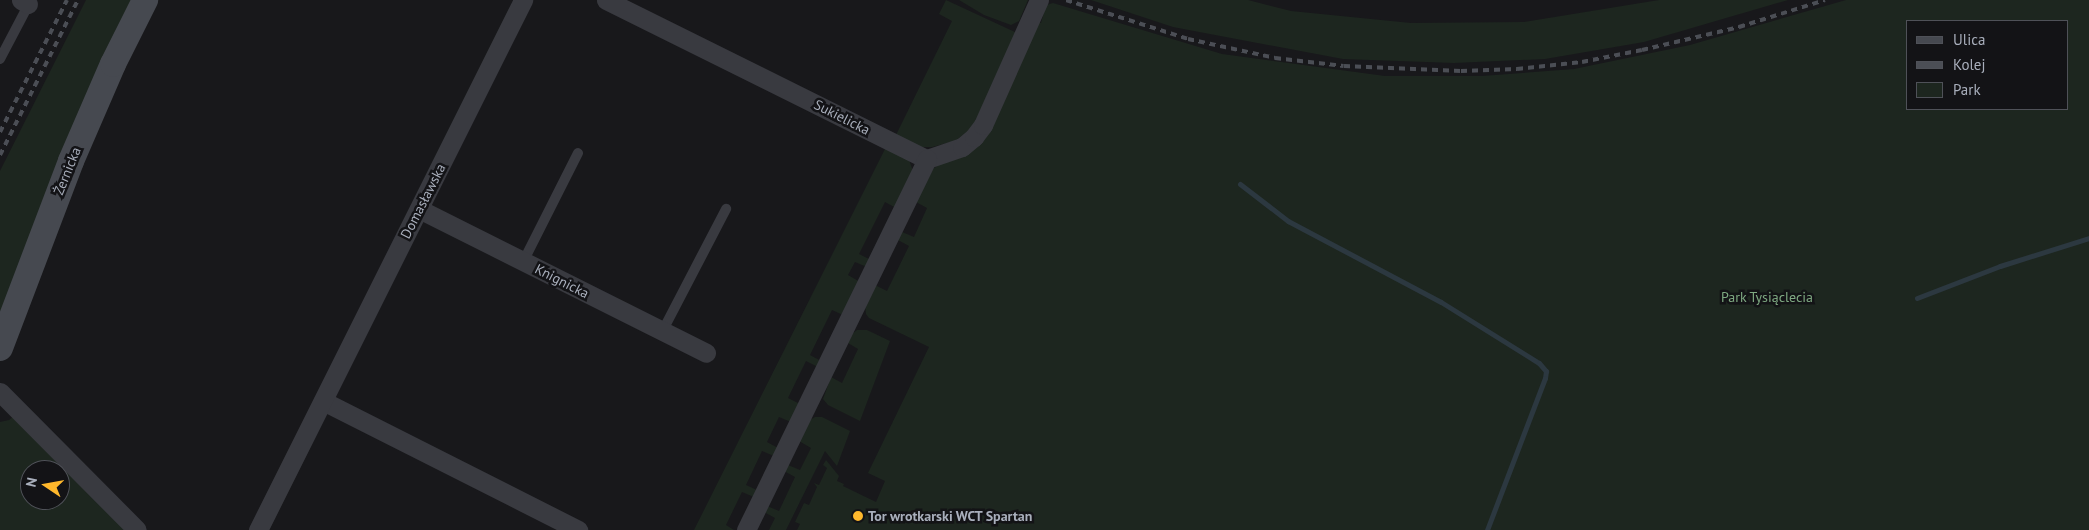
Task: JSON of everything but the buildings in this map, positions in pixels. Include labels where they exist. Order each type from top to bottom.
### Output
[{"type":"street","name":"Żernicka","points":[[0,348],[74,152],[113,64],[145,0]]},
{"type":"street","name":"Domasławska","points":[[258,530],[523,0]]},
{"type":"street","name":"Sukielicka","points":[[606,0],[927,159]]},
{"type":"street","points":[[746,530],[927,159],[962,147],[974,137],[983,125],[1039,0]]},
{"type":"street","name":"Knignicka","points":[[419,209],[706,353]]},
{"type":"street","points":[[0,392],[137,530]]},
{"type":"street","points":[[323,401],[578,530]]},
{"type":"lane","points":[[0,60],[27,1]]},
{"type":"lane","points":[[523,262],[578,153]]},
{"type":"lane","points":[[662,332],[726,209]]},
{"type":"green space","points":[[86,0],[133,0],[0,317],[0,171]]},
{"type":"green space","points":[[946,0],[1017,33],[972,128],[955,141],[932,147],[918,147],[895,137],[952,21],[939,14]]},
{"type":"green space","points":[[959,0],[1028,0],[1019,21],[1011,25],[984,15]]},
{"type":"green space","points":[[1091,0],[1248,0],[1291,11],[1411,23],[1524,22],[1659,0],[1788,0],[1644,42],[1545,59],[1454,63],[1343,59],[1173,27]]},
{"type":"green space","name":"Park Tysiąclecia","points":[[1846,0],[2089,0],[2089,530],[797,530],[800,524],[795,522],[804,503],[809,505],[817,487],[814,483],[819,485],[827,468],[823,465],[826,460],[839,476],[837,481],[844,484],[843,486],[876,502],[885,481],[868,473],[929,347],[869,318],[866,314],[865,306],[875,285],[887,291],[909,246],[898,240],[902,232],[914,237],[927,208],[916,202],[933,169],[942,162],[953,158],[1036,21],[1041,23],[1046,5],[1053,3],[1222,54],[1385,76],[1482,76],[1574,69],[1690,45]]},
{"type":"green space","points":[[886,147],[909,160],[913,171],[896,208],[885,202],[859,254],[871,260],[867,267],[855,262],[848,275],[860,282],[843,315],[832,310],[810,355],[821,361],[818,367],[806,361],[788,398],[800,404],[791,422],[779,417],[767,442],[778,448],[774,456],[762,451],[746,485],[757,490],[754,497],[742,492],[726,525],[734,530],[694,530]]},
{"type":"green space","points":[[857,330],[867,330],[890,341],[860,421],[828,405],[823,399],[831,377],[842,383],[858,349],[848,343],[852,334]]},
{"type":"green space","points":[[15,415],[59,460],[20,460],[20,510],[70,510],[70,471],[127,530],[0,530],[0,422],[9,420]]},
{"type":"green space","points":[[815,417],[822,417],[850,431],[837,466],[825,451],[786,530],[769,530],[775,518],[764,512],[767,506],[779,511],[795,477],[784,471],[788,465],[800,470],[811,448],[799,441],[810,420]]},
{"type":"waterway","points":[[1240,184],[1288,221],[1441,302],[1539,363],[1546,371],[1487,530]]},
{"type":"waterway","points":[[1917,298],[2000,266],[2089,238]]},
{"type":"railway","points":[[0,132],[67,0]]},
{"type":"railway","points":[[0,155],[78,0]]},
{"type":"railway","points":[[1066,0],[1188,39],[1275,58],[1344,66],[1461,71],[1517,69],[1582,62],[1739,27],[1825,0]]},
{"type":"place","name":"Tor wrotkarski WCT Spartan","points":[[858,516]]}]
